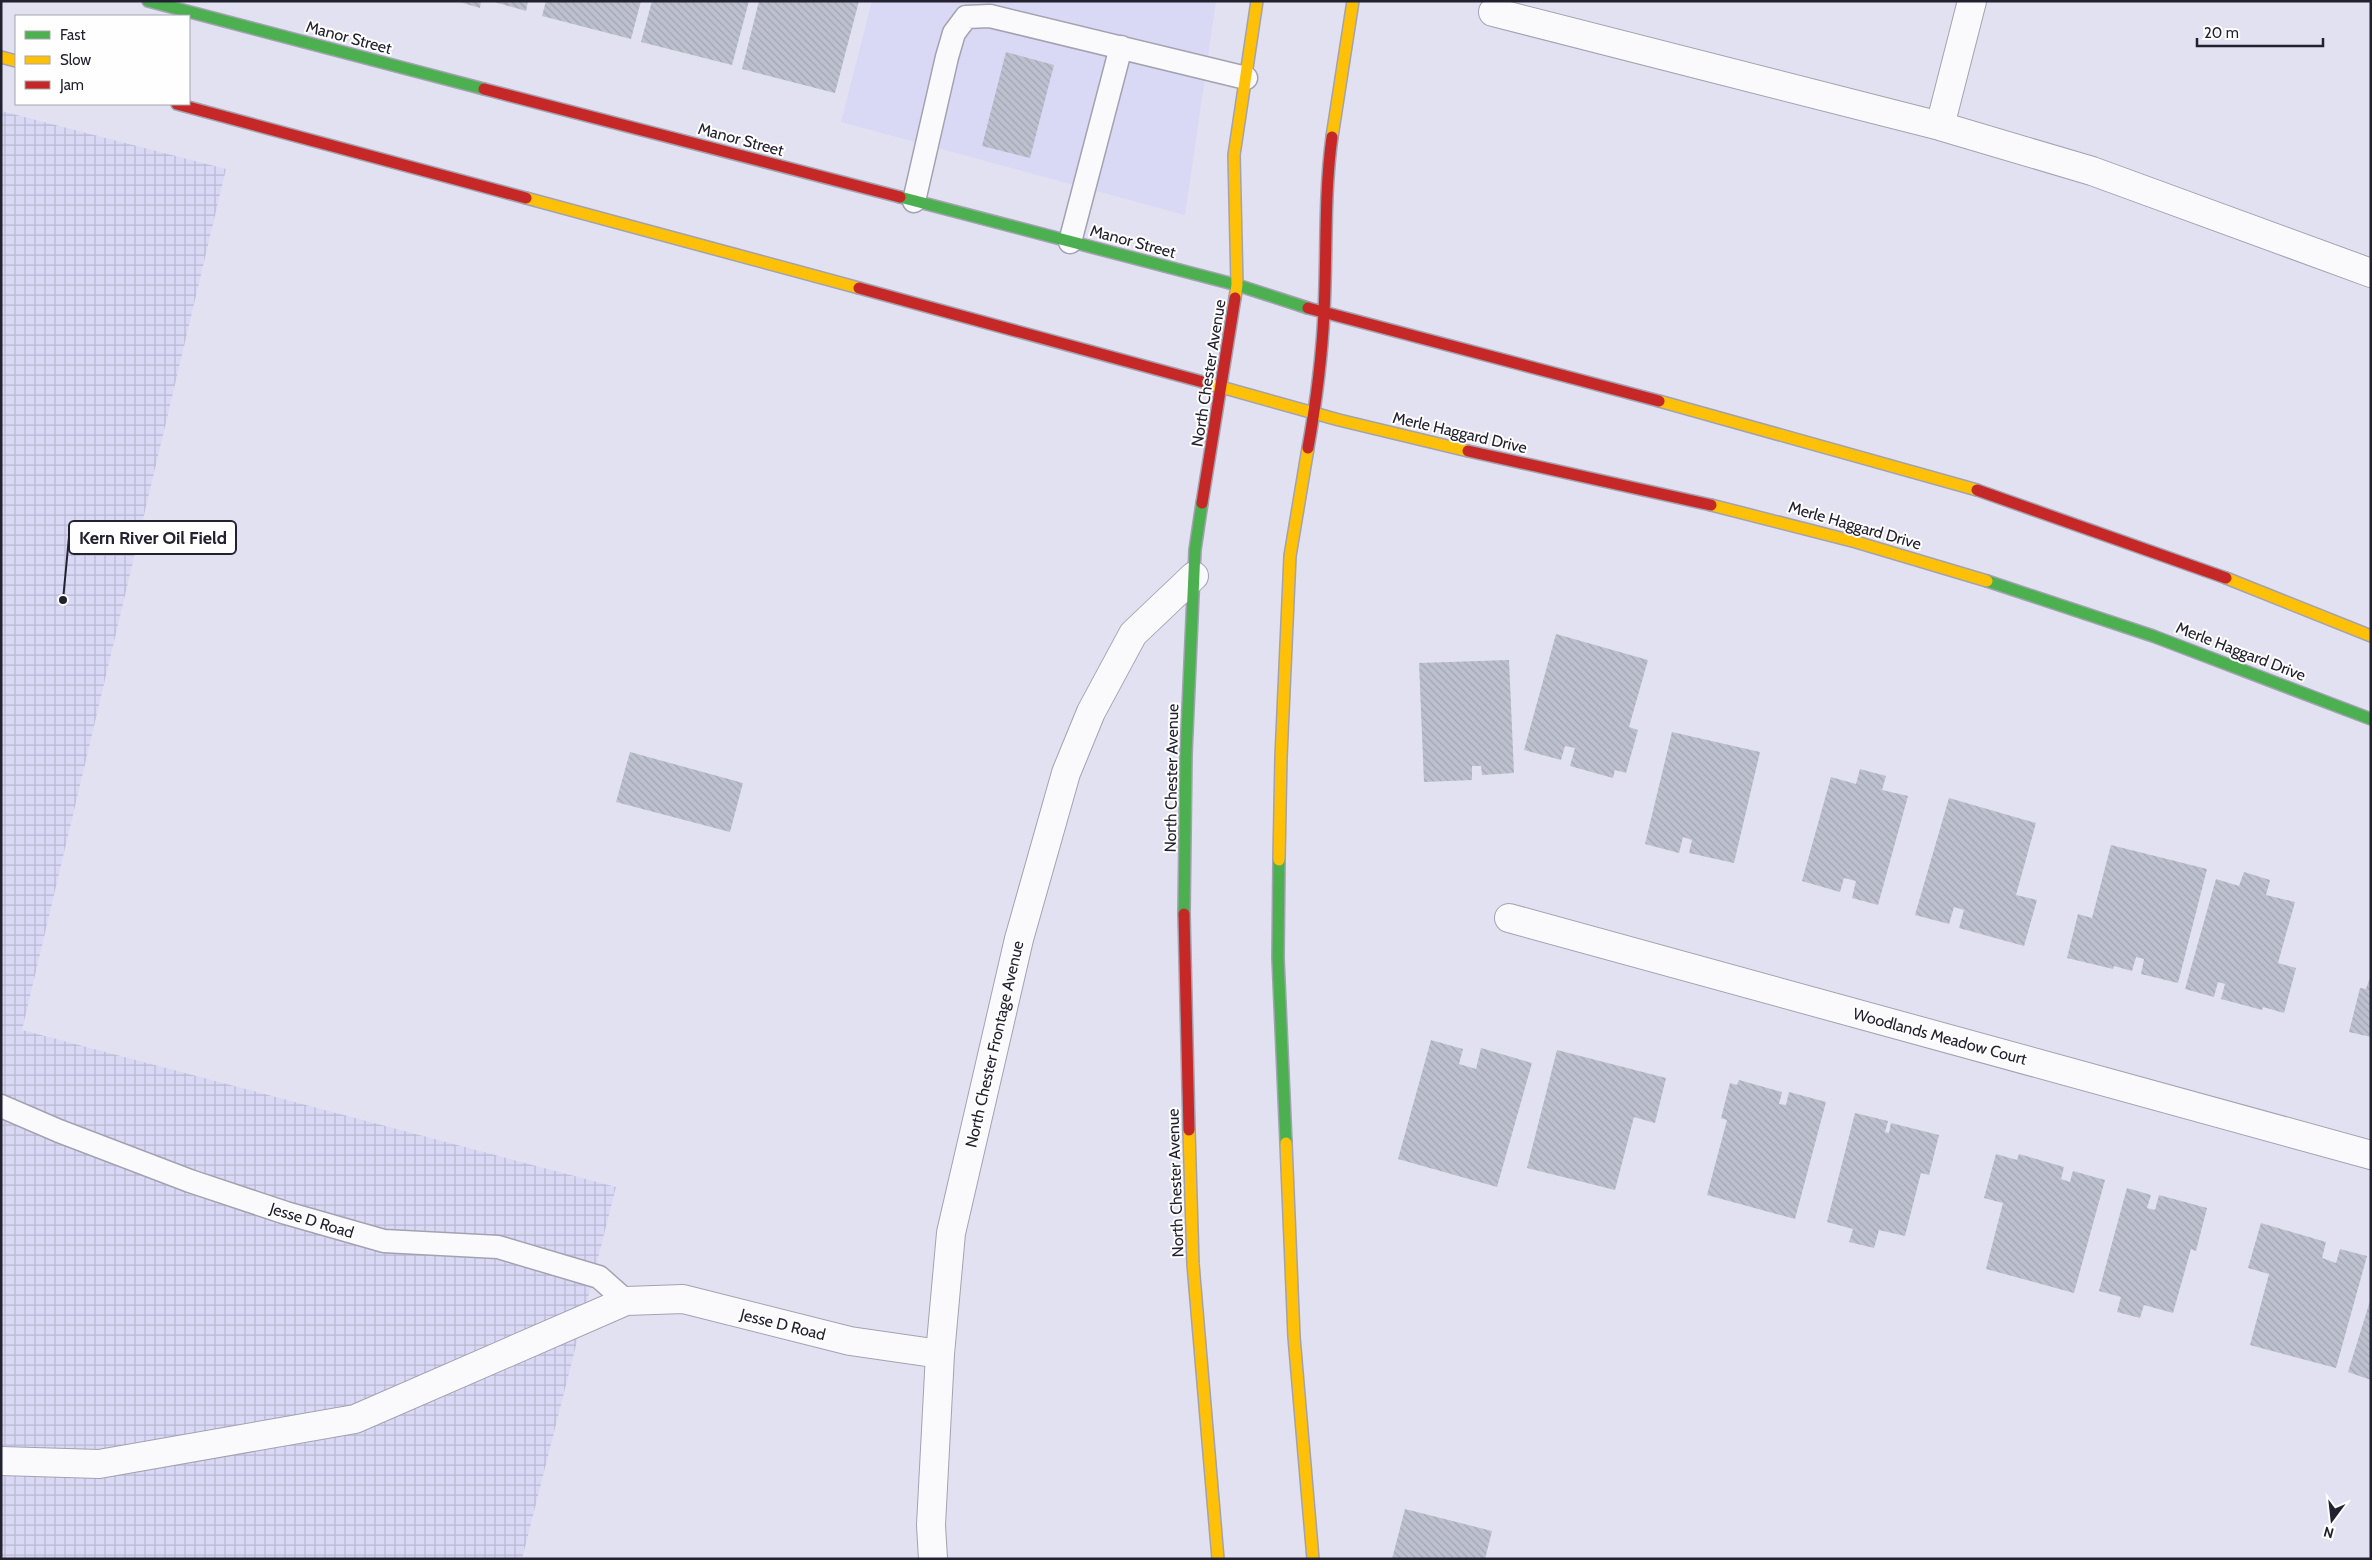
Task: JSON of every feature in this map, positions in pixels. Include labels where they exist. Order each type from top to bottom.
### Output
[{"type":"main road","name":"Manor Street","points":[[148,1],[1237,285],[1324,313]]},
{"type":"main road","name":"North Chester Avenue","points":[[1218,1559],[1193,1264],[1184,958],[1186,754],[1195,550],[1237,285],[1234,155],[1258,1]]},
{"type":"main road","points":[[1313,1559],[1294,1337],[1278,948],[1281,757],[1290,556],[1314,415],[1324,313],[1328,167],[1353,1]]},
{"type":"main road","points":[[1,57],[15,61]]},
{"type":"main road","points":[[181,105],[1160,369],[1314,415]]},
{"type":"main road","points":[[1324,313],[1736,422],[1988,493],[2217,574],[2371,636]]},
{"type":"main road","name":"Merle Haggard Drive","points":[[1314,415],[1778,520],[1920,560],[1993,581],[2203,653],[2371,719]]},
{"type":"street","points":[[1940,126],[1972,1]]},
{"type":"street","points":[[1493,12],[1940,126],[2092,171],[2371,273]]},
{"type":"street","name":"North Chester Frontage Avenue","points":[[933,1559],[930,1525],[940,1354],[952,1233],[973,1132],[1019,939],[1066,773],[1091,712],[1133,634],[1194,576]]},
{"type":"street","name":"Woodlands Meadow Court","points":[[1508,918],[2371,1154]]},
{"type":"street","name":"Jesse D Road","points":[[1,1461],[100,1464],[355,1419],[626,1301],[683,1299],[850,1341],[940,1354]]},
{"type":"lane","points":[[914,200],[947,57],[954,34],[966,17],[990,16],[1246,78]]},
{"type":"lane","points":[[1070,242],[1121,47]]},
{"type":"lane","name":"Jesse D Road","points":[[1,1106],[58,1131],[181,1178],[286,1213],[384,1242],[498,1247],[599,1277],[626,1301]]},
{"type":"shaded area","points":[[872,1],[1216,1],[1185,215],[841,122]]},
{"type":"shaded area","points":[[1,111],[226,169],[22,1030],[616,1187],[522,1559],[1,1559]]},
{"type":"building","points":[[456,1],[481,1],[480,8]]},
{"type":"building","points":[[491,1],[528,1],[526,11]]},
{"type":"building","points":[[546,1],[641,1],[631,39],[542,16]]},
{"type":"building","points":[[652,1],[749,1],[732,65],[641,42]]},
{"type":"building","points":[[759,1],[859,1],[835,93],[742,69]]},
{"type":"building","points":[[1006,52],[1054,65],[1030,158],[982,146]]},
{"type":"building","points":[[1556,634],[1648,660],[1629,727],[1638,730],[1626,773],[1615,770],[1613,778],[1570,766],[1575,748],[1565,746],[1561,760],[1524,750]]},
{"type":"building","points":[[1509,660],[1514,773],[1482,775],[1481,766],[1472,766],[1472,780],[1424,782],[1419,663]]},
{"type":"building","points":[[1672,732],[1760,752],[1734,863],[1689,853],[1692,840],[1683,837],[1679,853],[1645,844]]},
{"type":"building","points":[[630,752],[743,783],[730,832],[616,802]]},
{"type":"building","points":[[1860,769],[1886,776],[1882,790],[1908,796],[1878,905],[1852,898],[1856,881],[1844,878],[1840,892],[1802,881],[1831,777],[1856,784]]},
{"type":"building","points":[[1949,798],[2036,823],[2016,895],[2037,900],[2024,946],[1959,928],[1964,910],[1954,907],[1949,924],[1915,915]]},
{"type":"building","points":[[2111,845],[2207,869],[2178,983],[2141,974],[2144,959],[2136,957],[2132,971],[2114,966],[2113,969],[2067,958],[2078,914],[2092,918]]},
{"type":"building","points":[[2244,872],[2270,880],[2266,895],[2295,902],[2278,963],[2296,968],[2284,1013],[2263,1007],[2262,1010],[2221,999],[2225,984],[2218,982],[2214,997],[2185,989],[2216,879],[2239,886]]},
{"type":"building","points":[[2371,975],[2371,1037],[2349,1032],[2360,988],[2366,989]]},
{"type":"building","points":[[1431,1040],[1463,1049],[1459,1064],[1476,1069],[1481,1048],[1532,1063],[1497,1187],[1398,1159]]},
{"type":"building","points":[[1557,1050],[1666,1078],[1655,1123],[1634,1117],[1615,1190],[1527,1168]]},
{"type":"building","points":[[1739,1080],[1782,1092],[1779,1104],[1786,1105],[1789,1092],[1826,1102],[1795,1219],[1707,1195],[1727,1120],[1721,1118],[1730,1083],[1737,1085]]},
{"type":"building","points":[[1855,1113],[1888,1121],[1885,1132],[1889,1133],[1891,1123],[1939,1135],[1929,1175],[1921,1173],[1905,1236],[1879,1230],[1874,1248],[1849,1242],[1853,1229],[1827,1222]]},
{"type":"building","points":[[1996,1154],[2017,1160],[2019,1154],[2064,1167],[2061,1179],[2070,1182],[2073,1171],[2105,1180],[2074,1293],[1986,1269],[2003,1203],[1984,1198]]},
{"type":"building","points":[[2127,1188],[2151,1195],[2147,1208],[2155,1210],[2159,1195],[2207,1208],[2196,1251],[2191,1249],[2173,1313],[2144,1305],[2140,1318],[2117,1312],[2121,1297],[2099,1291]]},
{"type":"building","points":[[2261,1223],[2326,1242],[2322,1258],[2336,1263],[2340,1249],[2367,1256],[2336,1368],[2250,1345],[2269,1274],[2248,1268]]},
{"type":"building","points":[[2371,1301],[2371,1380],[2348,1372]]},
{"type":"building","points":[[1405,1509],[1492,1531],[1485,1559],[1392,1559]]},
{"type":"traffic: fast","points":[[148,1],[484,89]]},
{"type":"traffic: fast","points":[[900,197],[1237,285],[1308,308]]},
{"type":"traffic: fast","points":[[1184,914],[1186,754],[1195,550],[1202,503]]},
{"type":"traffic: fast","points":[[1987,581],[2153,636],[2371,719]]},
{"type":"traffic: fast","points":[[1279,860],[1278,958],[1286,1143]]},
{"type":"traffic: slow","points":[[1235,298],[1237,285],[1234,155],[1257,1]]},
{"type":"traffic: slow","points":[[1332,137],[1353,1]]},
{"type":"traffic: slow","points":[[1,57],[15,61]]},
{"type":"traffic: slow","points":[[526,198],[859,288]]},
{"type":"traffic: slow","points":[[1203,382],[1339,420],[1468,451]]},
{"type":"traffic: slow","points":[[1659,401],[1977,490]]},
{"type":"traffic: slow","points":[[1279,860],[1281,757],[1290,556],[1308,448]]},
{"type":"traffic: slow","points":[[1711,505],[1856,542],[1987,581]]},
{"type":"traffic: slow","points":[[2226,578],[2371,636]]},
{"type":"traffic: slow","points":[[1189,1130],[1193,1264],[1218,1559]]},
{"type":"traffic: slow","points":[[1286,1143],[1294,1337],[1313,1559]]},
{"type":"traffic: jam","points":[[484,89],[900,197]]},
{"type":"traffic: jam","points":[[181,105],[526,198]]},
{"type":"traffic: jam","points":[[1308,448],[1322,346],[1329,159],[1332,137]]},
{"type":"traffic: jam","points":[[859,288],[1203,382]]},
{"type":"traffic: jam","points":[[1202,503],[1235,298]]},
{"type":"traffic: jam","points":[[1308,308],[1659,401]]},
{"type":"traffic: jam","points":[[1468,451],[1711,505]]},
{"type":"traffic: jam","points":[[1977,490],[2226,578]]},
{"type":"traffic: jam","points":[[1184,914],[1189,1130]]},
{"type":"place","name":"Kern River Oil Field","points":[[63,600]]}]
